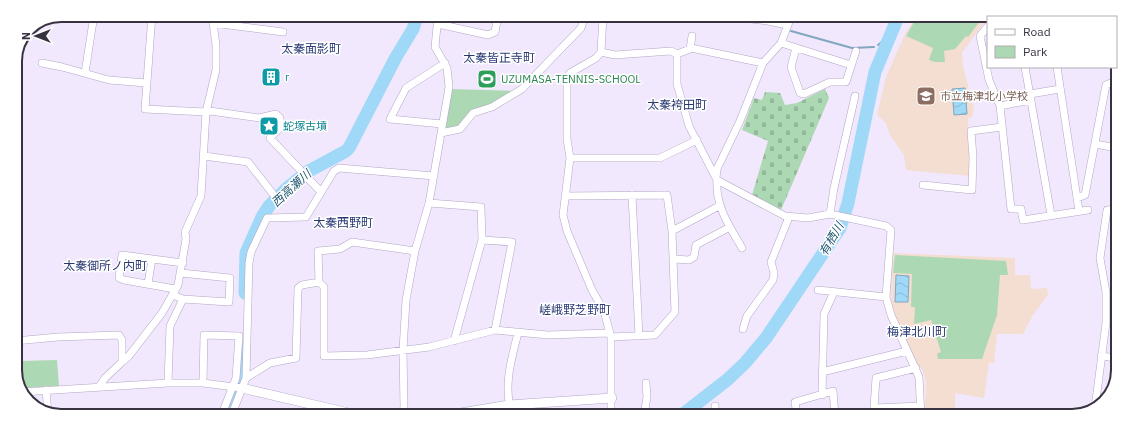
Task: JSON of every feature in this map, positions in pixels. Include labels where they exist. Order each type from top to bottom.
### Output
[{"type":"street","points":[[84,73],[93,22]]},
{"type":"street","points":[[151,22],[145,109],[210,111],[259,118],[276,114],[280,118],[282,126],[270,138],[321,192]]},
{"type":"street","points":[[100,387],[105,378],[128,357],[137,343],[153,326],[174,292],[181,273],[186,239],[185,232],[201,196],[206,112],[216,70],[216,44],[213,22]]},
{"type":"street","points":[[229,22],[283,32]]},
{"type":"street","points":[[403,409],[403,350],[406,300],[415,252],[429,203],[449,87],[447,68],[435,47],[438,24],[488,35],[495,32],[497,22]]},
{"type":"street","points":[[441,133],[460,128],[473,113],[492,107],[522,89],[582,28],[584,22]]},
{"type":"street","points":[[603,22],[601,52],[596,58],[570,73],[567,78],[567,139],[570,158],[563,215],[567,231],[592,290],[604,311],[610,335],[611,409]]},
{"type":"street","points":[[773,22],[788,25]]},
{"type":"street","points":[[742,248],[719,206],[716,190],[717,169],[735,133],[763,64],[781,43],[789,22]]},
{"type":"street","points":[[987,27],[980,36],[989,80],[1000,106],[1011,209],[1021,209],[1023,220],[1088,210]]},
{"type":"street","points":[[601,52],[614,54],[671,52],[677,54],[686,52],[691,48],[692,36]]},
{"type":"street","points":[[781,43],[851,65]]},
{"type":"street","points":[[691,48],[763,64]]},
{"type":"street","points":[[796,48],[791,67],[800,93],[804,94],[830,82],[846,82],[856,51]]},
{"type":"street","points":[[677,54],[677,84],[690,126],[716,179],[789,217],[808,218],[833,215],[886,226],[891,230],[886,297],[891,315],[919,376],[920,409]]},
{"type":"street","points":[[42,63],[108,80],[146,83]]},
{"type":"street","points":[[442,124],[390,120],[406,88],[445,64]]},
{"type":"street","points":[[1025,68],[1051,215]]},
{"type":"street","points":[[1056,68],[1079,211]]},
{"type":"street","points":[[1077,198],[1085,196],[1106,85],[1111,83]]},
{"type":"street","points":[[1000,106],[1060,88]]},
{"type":"street","points":[[833,215],[834,188],[855,96]]},
{"type":"street","points":[[923,185],[972,190],[973,157],[971,131],[1002,127]]},
{"type":"street","points":[[570,158],[660,158],[697,140]]},
{"type":"street","points":[[1095,144],[1111,147]]},
{"type":"street","points":[[204,156],[248,162],[273,194]]},
{"type":"street","points":[[234,409],[246,378],[249,263],[251,252],[267,218],[306,217],[334,170],[339,168],[434,176]]},
{"type":"street","points":[[632,195],[639,336]]},
{"type":"street","points":[[246,378],[270,363],[296,358],[298,288],[302,285],[319,282],[324,286],[324,356],[367,355],[429,347],[495,330],[555,335],[655,335],[675,312],[674,259],[667,195],[566,196]]},
{"type":"street","points":[[429,203],[461,204],[481,207],[482,240],[454,341]]},
{"type":"street","points":[[672,231],[719,206]]},
{"type":"street","points":[[1096,401],[1106,323],[1106,292],[1100,258],[1107,210],[1111,210]]},
{"type":"street","points":[[743,328],[747,316],[773,280],[774,273],[771,262],[789,217]]},
{"type":"street","points":[[674,259],[689,260],[694,257],[696,245],[730,227]]},
{"type":"street","points":[[482,240],[512,242],[495,330]]},
{"type":"street","points":[[319,282],[318,251],[340,249],[352,242],[415,252]]},
{"type":"street","points":[[181,273],[230,278],[229,302],[183,299],[174,292],[148,284],[119,278],[122,255],[182,263]]},
{"type":"street","points":[[148,284],[152,259]]},
{"type":"street","points":[[818,290],[886,297]]},
{"type":"street","points":[[822,395],[824,314],[834,292]]},
{"type":"street","points":[[168,383],[170,326],[183,299]]},
{"type":"street","points":[[510,409],[508,389],[510,368],[518,333]]},
{"type":"street","points":[[22,340],[58,337],[119,335],[122,340],[122,362]]},
{"type":"street","points":[[203,383],[204,335],[239,336],[237,372],[224,409]]},
{"type":"street","points":[[822,372],[907,351]]},
{"type":"street","points":[[1101,356],[1111,357]]},
{"type":"street","points":[[916,368],[876,378],[874,408],[920,406]]},
{"type":"street","points":[[28,391],[168,383],[203,383],[233,385],[332,409]]},
{"type":"street","points":[[645,409],[647,397],[646,384]]},
{"type":"street","points":[[46,390],[47,407]]},
{"type":"street","points":[[797,409],[795,402],[833,391],[834,409]]},
{"type":"street","points":[[494,409],[509,405],[612,398]]},
{"type":"shaded area","name":"市立梅津北小学校","points":[[913,22],[984,22],[962,53],[963,66],[974,109],[972,117],[968,118],[970,176],[906,170],[904,155],[890,135],[886,123],[877,115],[886,77],[905,34]]},
{"type":"shaded area","points":[[892,253],[1015,258],[1015,275],[1030,275],[1031,289],[1047,288],[1048,295],[1033,315],[1023,334],[997,334],[994,363],[989,363],[984,398],[955,393],[955,409],[925,409],[926,382],[923,371],[916,362],[891,306]]},
{"type":"green space","points":[[914,22],[979,22],[968,37],[966,36],[955,49],[944,51],[945,62],[935,62],[929,60],[933,48],[906,36]]},
{"type":"green space","points":[[450,89],[517,91],[473,112],[459,128],[442,132]]},
{"type":"green space","points":[[825,89],[829,98],[781,210],[752,195],[768,141],[742,130],[754,98],[762,100],[765,92],[780,93],[785,105],[797,103]]},
{"type":"green space","points":[[895,255],[1006,261],[1008,275],[1000,275],[997,315],[982,359],[938,359],[937,354],[941,352],[931,320],[914,324],[915,307],[911,307],[912,274],[893,273]]},
{"type":"green space","points":[[57,360],[59,386],[26,388],[22,373],[22,361]]},
{"type":"water","points":[[965,88],[967,114],[954,115],[952,89]]},
{"type":"water","points":[[896,275],[909,276],[908,302],[895,302]]},
{"type":"waterway","name":"西高瀬川","points":[[245,293],[246,253],[262,217],[269,206],[286,189],[307,172],[349,148],[396,57],[413,29],[415,22]]},
{"type":"waterway","name":"有栖川","points":[[690,409],[727,380],[745,363],[766,338],[840,228],[848,203],[875,72],[896,22]]},
{"type":"waterway","points":[[791,31],[852,48],[874,47]]},
{"type":"waterway","points":[[878,45],[888,37]]},
{"type":"waterway","name":"西高瀬川","points":[[229,409],[242,373],[244,349]]},
{"type":"place","name":"r","points":[[271,77]]},
{"type":"place","name":"UZUMASA-TENNIS-SCHOOL","points":[[487,79]]},
{"type":"place","name":"市立梅津北小学校","points":[[926,96]]},
{"type":"place","name":"蛇塚古墳","points":[[269,126]]},
{"type":"district","name":"太秦面影町","points":[[311,48]]},
{"type":"district","name":"太秦皆正寺町","points":[[499,57]]},
{"type":"district","name":"太秦袴田町","points":[[677,104]]},
{"type":"district","name":"太秦西野町","points":[[343,222]]},
{"type":"district","name":"太秦御所ノ内町","points":[[105,265]]},
{"type":"district","name":"嵯峨野芝野町","points":[[575,309]]},
{"type":"district","name":"梅津北川町","points":[[917,331]]}]
